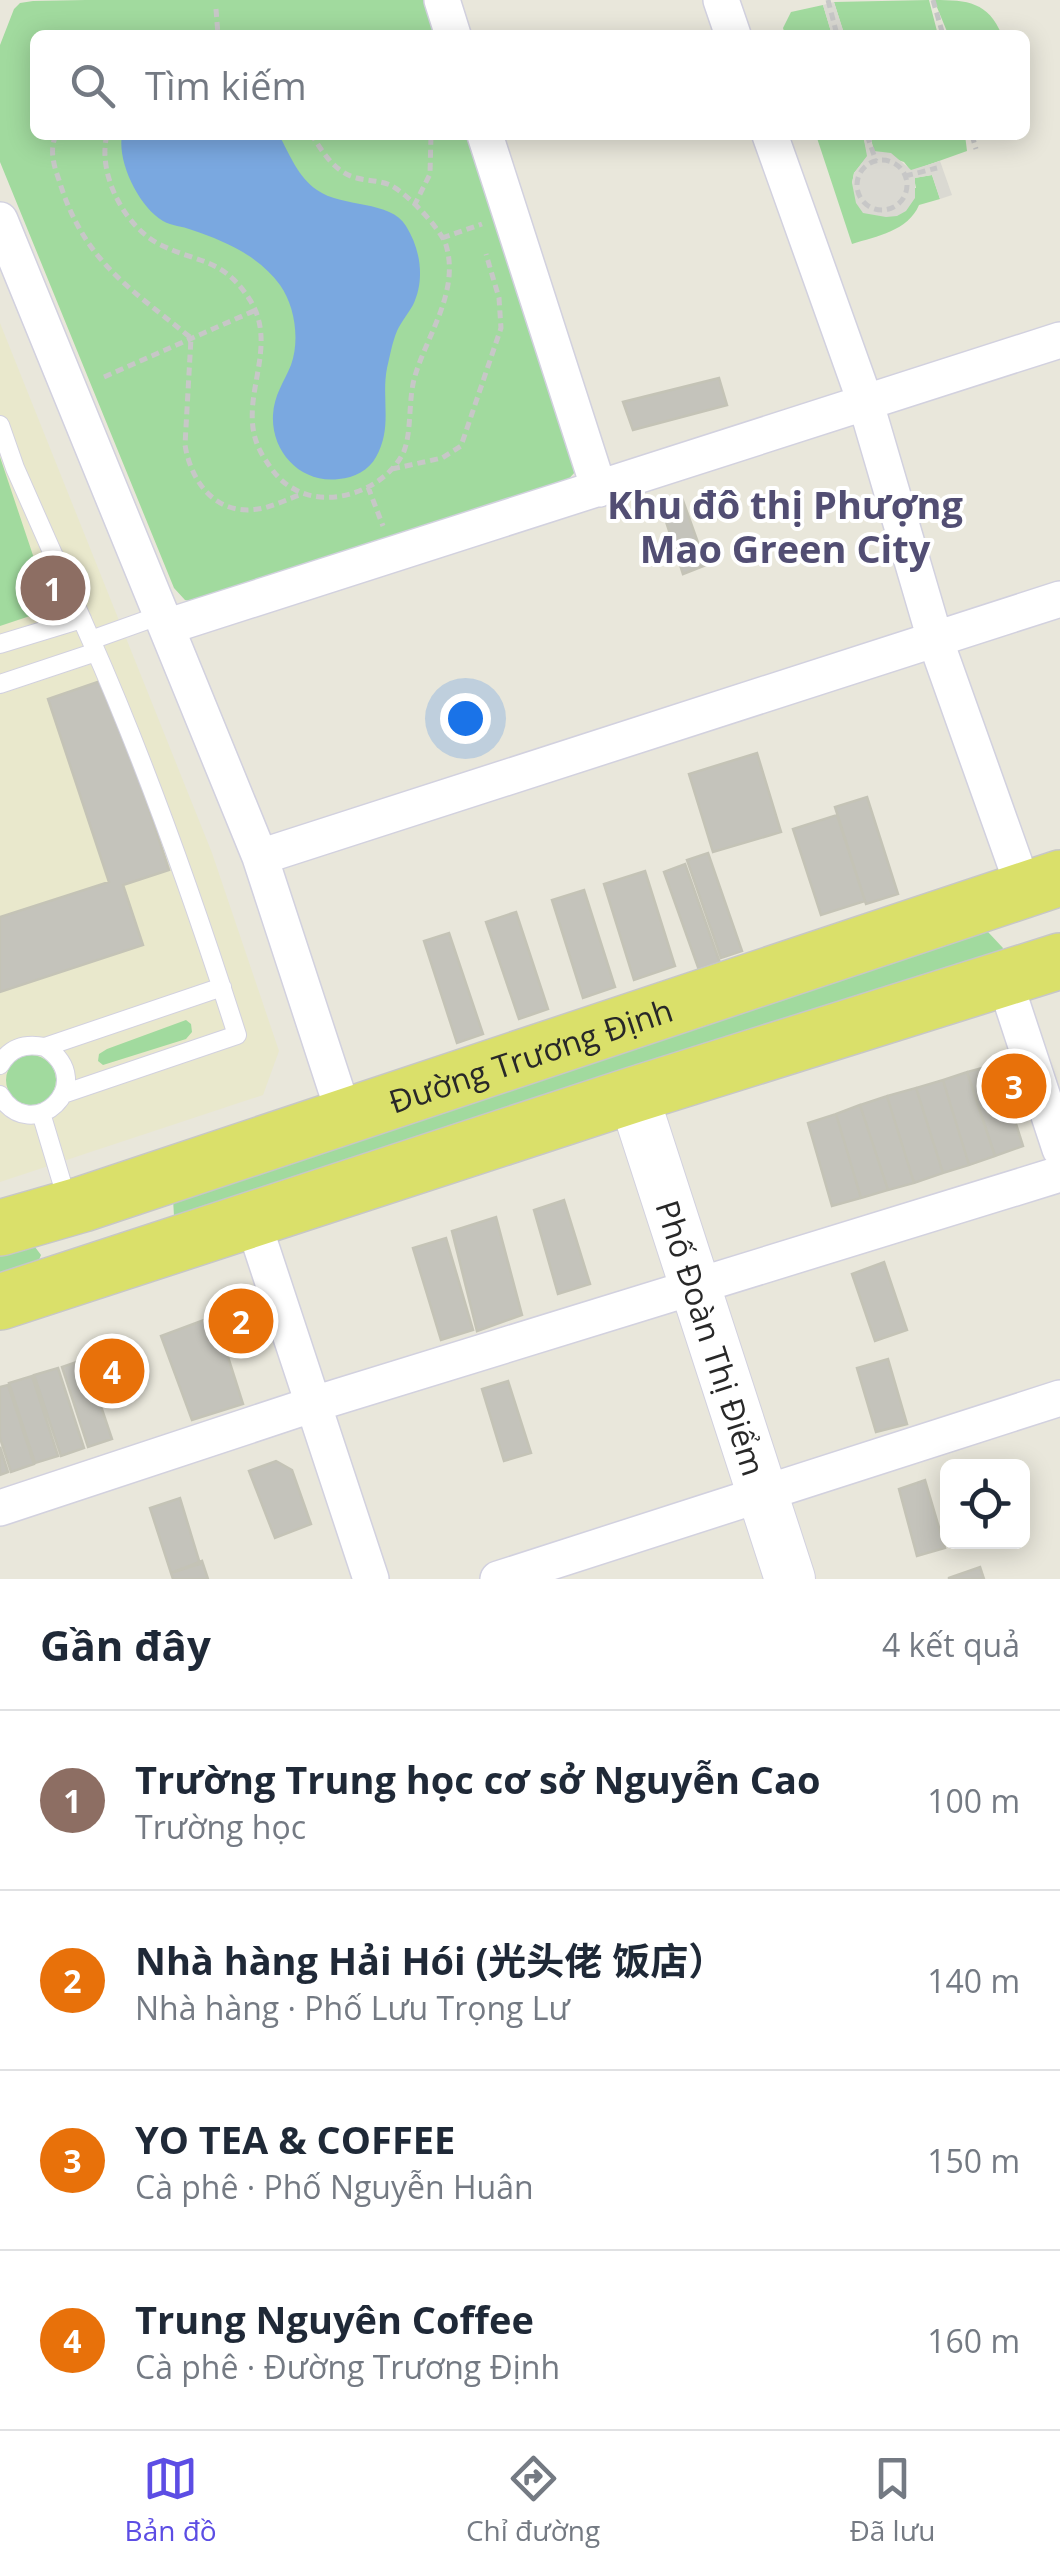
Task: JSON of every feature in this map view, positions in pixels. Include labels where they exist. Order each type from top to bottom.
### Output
[{"type":"main road","points":[[0,1302],[632,1094],[1038,968],[1042,884]]},
{"type":"main road","name":"Đường Trương Định","points":[[0,1228],[1042,884]]},
{"type":"main road","points":[[76,1206],[105,1270]]},
{"type":"street","points":[[442,0],[451,30]]},
{"type":"street","points":[[721,0],[732,30]]},
{"type":"street","points":[[487,140],[598,489]]},
{"type":"street","points":[[772,140],[866,404],[935,639],[1042,884]]},
{"type":"street","points":[[0,220],[260,857],[344,1114]]},
{"type":"street","points":[[164,621],[598,489],[1060,340]]},
{"type":"street","points":[[260,857],[1060,599]]},
{"type":"street","points":[[1038,968],[1060,1149]]},
{"type":"street","name":"Phố Đoàn Thị Điểm","points":[[632,1094],[790,1579]]},
{"type":"street","points":[[0,1508],[314,1404],[1060,1174]]},
{"type":"street","points":[[252,1219],[371,1579]]},
{"type":"street","points":[[498,1579],[1060,1398]]},
{"type":"lane","points":[[0,426],[131,728],[195,900],[237,1035],[63,1094]]},
{"type":"lane","points":[[0,644],[82,620]]},
{"type":"lane","points":[[1,679],[164,621]]},
{"type":"lane","points":[[1,1060],[22,1046],[44,1047],[222,987]]},
{"type":"lane","points":[[0,1094],[7,1112],[42,1113],[57,1104],[63,1094],[66,1072],[62,1062],[44,1047]]},
{"type":"lane","points":[[42,1113],[76,1206]]},
{"type":"path","points":[[828,0],[836,30]]},
{"type":"path","points":[[934,0],[942,30]]},
{"type":"path","points":[[216,9],[218,30]]},
{"type":"path","points":[[53,140],[54,163],[83,239],[127,286],[191,338]]},
{"type":"path","points":[[106,140],[103,151],[111,186],[139,228],[159,244],[212,263],[234,278],[256,310],[264,344],[250,423],[257,447],[274,475],[305,493]]},
{"type":"path","points":[[191,338],[187,458],[201,488],[215,502],[258,509],[305,493],[344,496],[368,487],[389,470],[404,450],[414,378],[439,318],[448,280],[446,246],[435,224],[390,185],[365,182],[342,172],[326,158],[315,140]]},
{"type":"path","points":[[414,206],[430,174],[431,140]]},
{"type":"path","points":[[868,140],[876,162]]},
{"type":"path","points":[[973,140],[976,149]]},
{"type":"path","points":[[876,162],[891,162],[905,176],[907,189],[900,204],[884,210],[868,206],[859,193],[859,177],[868,164],[876,162]]},
{"type":"path","points":[[905,176],[937,168]]},
{"type":"path","points":[[442,238],[488,222]]},
{"type":"path","points":[[389,470],[442,458],[460,446],[501,328],[499,298],[484,245]]},
{"type":"path","points":[[104,377],[256,310]]},
{"type":"path","points":[[368,487],[387,537]]},
{"type":"shaded area","points":[[834,2],[843,30],[830,30],[823,5]]},
{"type":"shaded area","points":[[864,140],[871,140],[874,151],[891,153],[911,170],[940,161],[952,195],[940,199],[932,175],[915,178],[915,198],[906,211],[886,217],[863,213],[856,203],[852,183],[854,173],[867,156]]},
{"type":"shaded area","points":[[0,323],[212,853],[279,1051],[263,1095],[0,1182]]},
{"type":"green space","points":[[427,0],[443,30],[30,30],[30,140],[480,140],[575,472],[564,484],[199,603],[185,600],[174,588],[0,162],[0,45],[14,9],[20,3]]},
{"type":"green space","points":[[929,0],[937,30],[843,30],[834,2]]},
{"type":"green space","points":[[934,0],[976,5],[999,30],[946,30]]},
{"type":"green space","points":[[823,5],[830,30],[784,30],[791,12]]},
{"type":"green space","points":[[818,140],[864,140],[868,156],[854,173],[852,183],[916,188],[914,178],[932,175],[940,199],[919,205],[907,221],[891,231],[852,244]]},
{"type":"green space","points":[[871,140],[966,140],[967,151],[911,171],[904,162],[874,152]]},
{"type":"green space","points":[[0,457],[51,609],[0,626]]},
{"type":"green space","points":[[988,932],[1003,948],[999,957],[181,1219],[174,1216],[173,1199]]},
{"type":"green space","points":[[186,1020],[192,1032],[186,1039],[103,1065],[98,1061],[99,1054],[107,1049]]},
{"type":"green space","points":[[31,1055],[48,1063],[56,1080],[48,1097],[31,1105],[14,1097],[6,1080],[14,1063]]},
{"type":"green space","points":[[22,1244],[35,1247],[41,1255],[36,1267],[0,1281],[0,1251]]},
{"type":"water","points":[[122,140],[282,140],[300,172],[317,190],[339,200],[389,212],[406,226],[418,255],[419,285],[394,340],[387,368],[381,446],[365,469],[350,477],[325,479],[301,471],[283,453],[273,415],[294,355],[295,334],[285,293],[272,275],[240,251],[204,234],[166,223],[154,214],[138,195],[126,170]]},
{"type":"building","points":[[719,378],[727,405],[633,430],[623,402]]},
{"type":"building","points":[[682,498],[706,565],[683,574],[661,506]]},
{"type":"building","points":[[106,679],[169,870],[123,885],[143,945],[0,992],[0,917],[109,882],[48,699]]},
{"type":"building","points":[[757,753],[781,832],[713,852],[689,774]]},
{"type":"building","points":[[867,797],[898,894],[866,904],[835,807]]},
{"type":"building","points":[[837,815],[865,901],[821,915],[793,829]]},
{"type":"building","points":[[708,853],[742,951],[721,958],[687,860]]},
{"type":"building","points":[[685,864],[720,963],[699,970],[664,872]]},
{"type":"building","points":[[645,871],[675,966],[634,980],[604,884]]},
{"type":"building","points":[[584,890],[615,987],[583,998],[552,900]]},
{"type":"building","points":[[516,912],[548,1009],[519,1019],[486,922]]},
{"type":"building","points":[[449,933],[483,1034],[457,1043],[424,941]]},
{"type":"building","points":[[997,1064],[1023,1146],[995,1156],[967,1072]]},
{"type":"building","points":[[967,1072],[995,1156],[969,1165],[943,1080]]},
{"type":"building","points":[[943,1080],[969,1165],[943,1173],[916,1088]]},
{"type":"building","points":[[916,1088],[943,1173],[914,1183],[887,1096]]},
{"type":"building","points":[[887,1096],[914,1183],[888,1190],[860,1105]]},
{"type":"building","points":[[860,1105],[888,1190],[861,1198],[836,1114]]},
{"type":"building","points":[[836,1114],[861,1198],[832,1206],[808,1123]]},
{"type":"building","points":[[564,1200],[590,1284],[558,1294],[534,1210]]},
{"type":"building","points":[[496,1217],[522,1315],[477,1331],[452,1231]]},
{"type":"building","points":[[446,1238],[473,1330],[441,1340],[413,1248]]},
{"type":"building","points":[[884,1262],[907,1330],[875,1341],[852,1274]]},
{"type":"building","points":[[215,1316],[243,1404],[192,1420],[161,1336]]},
{"type":"building","points":[[85,1359],[112,1439],[88,1447],[62,1367]]},
{"type":"building","points":[[888,1359],[907,1424],[876,1432],[857,1368]]},
{"type":"building","points":[[58,1368],[84,1448],[61,1456],[34,1375]]},
{"type":"building","points":[[32,1376],[58,1456],[35,1463],[9,1383]]},
{"type":"building","points":[[508,1381],[531,1453],[504,1461],[482,1389]]},
{"type":"building","points":[[8,1385],[34,1464],[11,1472],[0,1438],[0,1387]]},
{"type":"building","points":[[0,1447],[8,1472],[0,1475]]},
{"type":"building","points":[[276,1461],[292,1470],[311,1524],[275,1538],[249,1471]]},
{"type":"building","points":[[925,1480],[942,1549],[917,1556],[899,1489]]},
{"type":"building","points":[[180,1498],[200,1564],[171,1573],[150,1508]]},
{"type":"building","points":[[202,1561],[208,1579],[173,1579],[171,1573]]},
{"type":"building","points":[[980,1567],[984,1579],[949,1579],[949,1578]]},
{"type":"place","name":"Trường Trung học cơ sở Nguyễn Cao","points":[[53,588]]},
{"type":"place","name":"YO TEA & COFFEE","points":[[1014,1086]]},
{"type":"place","name":"Nhà hàng Hải Hói (光头佬 饭店）","points":[[241,1321]]},
{"type":"place","name":"Trung Nguyên Coffee","points":[[112,1371]]},
{"type":"district","name":"Khu đô thị Phượng Mao Green City","points":[[785,526]]}]
